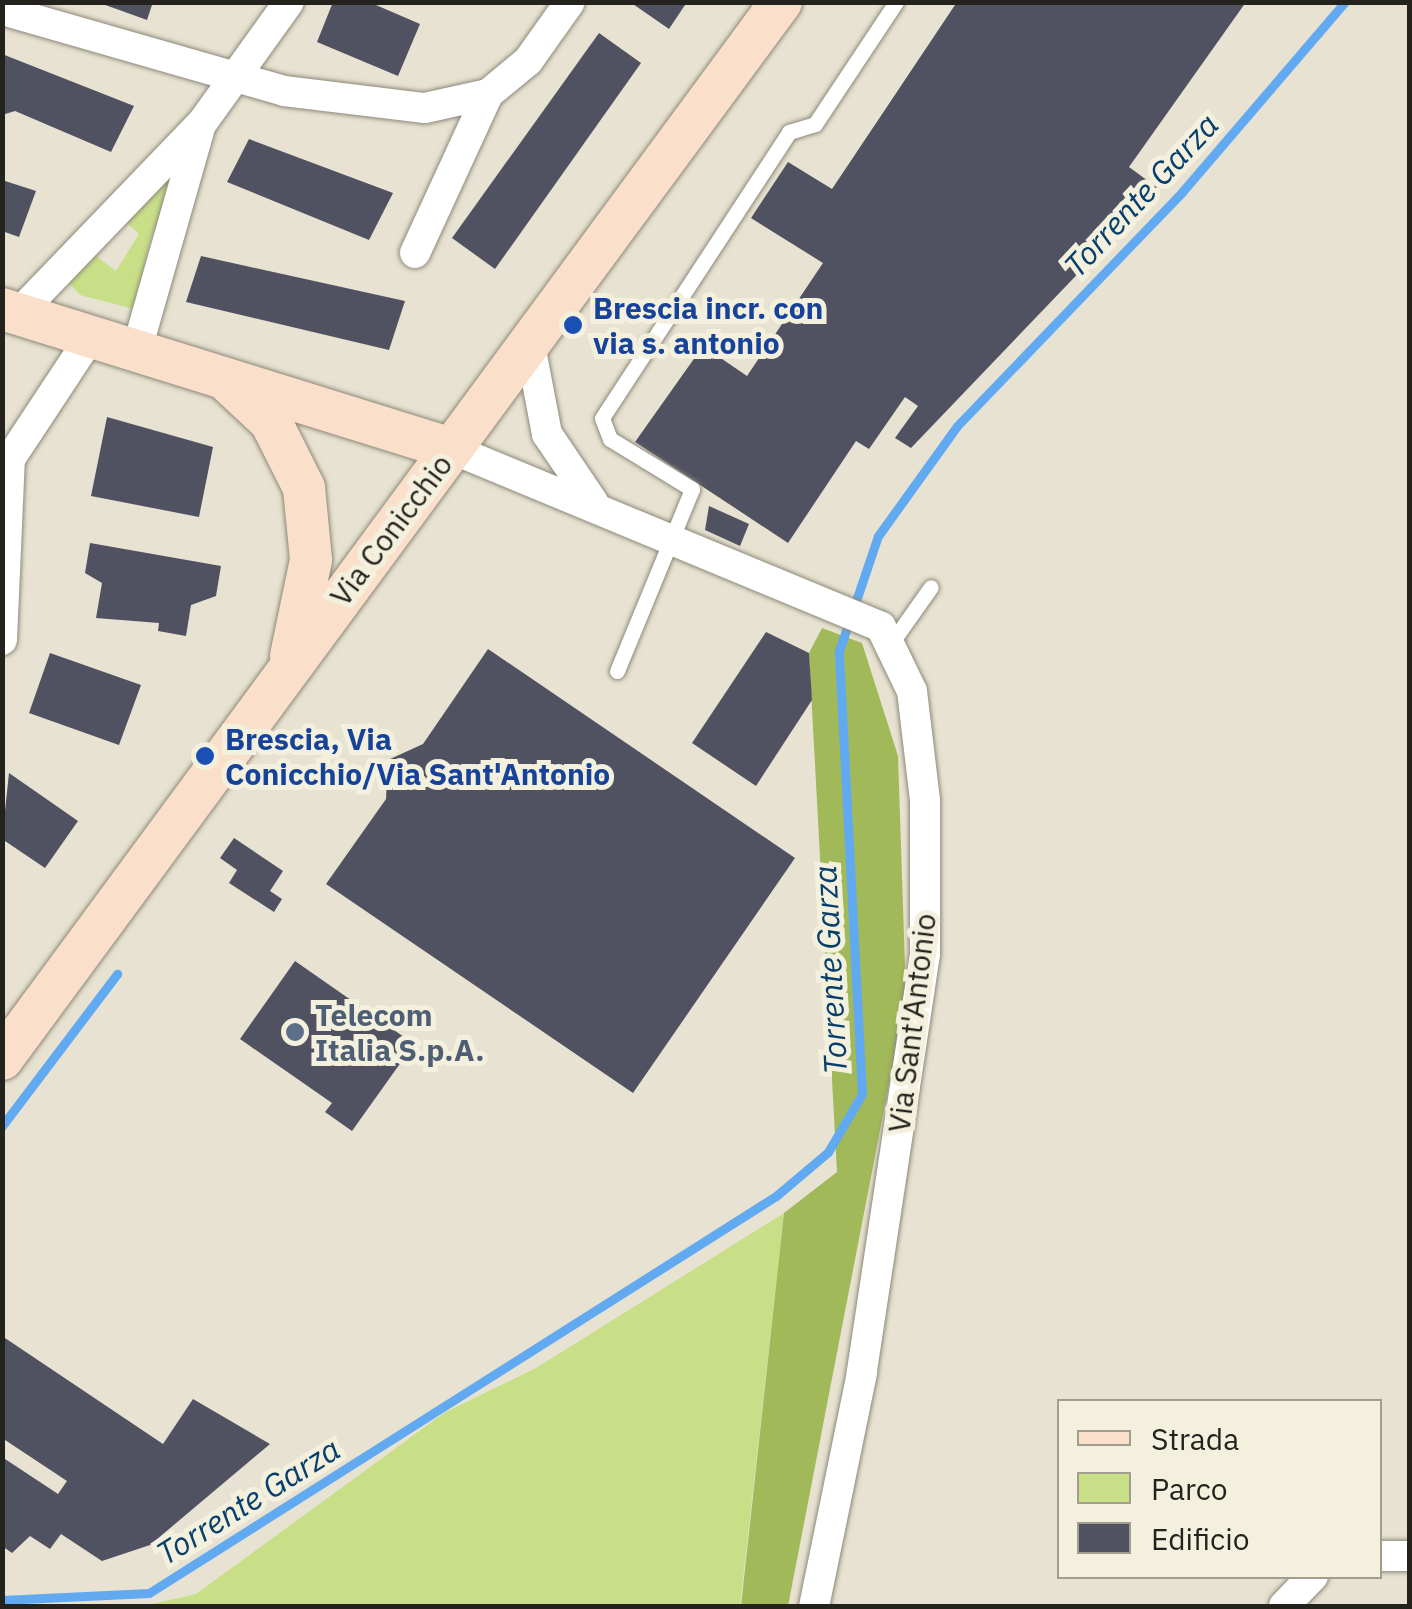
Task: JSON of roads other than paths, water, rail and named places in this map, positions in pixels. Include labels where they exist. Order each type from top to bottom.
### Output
[{"type":"main road","name":"Via Conicchio","points":[[2,1058],[782,2]]},
{"type":"main road","points":[[10,312],[215,372],[452,450]]},
{"type":"main road","points":[[215,372],[271,422],[304,488],[310,560],[289,667]]},
{"type":"street","points":[[10,312],[202,124],[288,2]]},
{"type":"street","points":[[416,253],[488,94],[528,60],[570,2]]},
{"type":"street","points":[[2,10],[236,78],[425,108],[488,94]]},
{"type":"street","points":[[136,348],[202,124]]},
{"type":"street","points":[[2,640],[10,459],[91,336]]},
{"type":"street","points":[[530,345],[547,434],[598,508]]},
{"type":"street","points":[[452,450],[817,598],[886,635]]},
{"type":"street","name":"Via Sant'Antonio","points":[[814,1606],[862,1374],[925,954],[922,750],[886,635]]},
{"type":"street","points":[[1382,1556],[1410,1556]]},
{"type":"street","points":[[1284,1606],[1310,1579]]},
{"type":"lane","points":[[617,672],[692,489],[610,439],[602,418],[789,132],[815,124],[896,2]]},
{"type":"lane","points":[[886,635],[931,588]]},
{"type":"waterway","name":"Torrente Garza","points":[[2,1600],[149,1593],[776,1196],[828,1152],[862,1094],[839,651],[878,536],[957,426],[1182,192],[1345,2]]},
{"type":"waterway","points":[[2,1126],[117,974]]},
{"type":"place","name":"Brescia incr. con via s. antonio","points":[[573,325]]},
{"type":"place","name":"Brescia, Via Conicchio/Via Sant'Antonio","points":[[205,756]]},
{"type":"place","name":"Telecom Italia S.p.A.","points":[[295,1032]]}]
